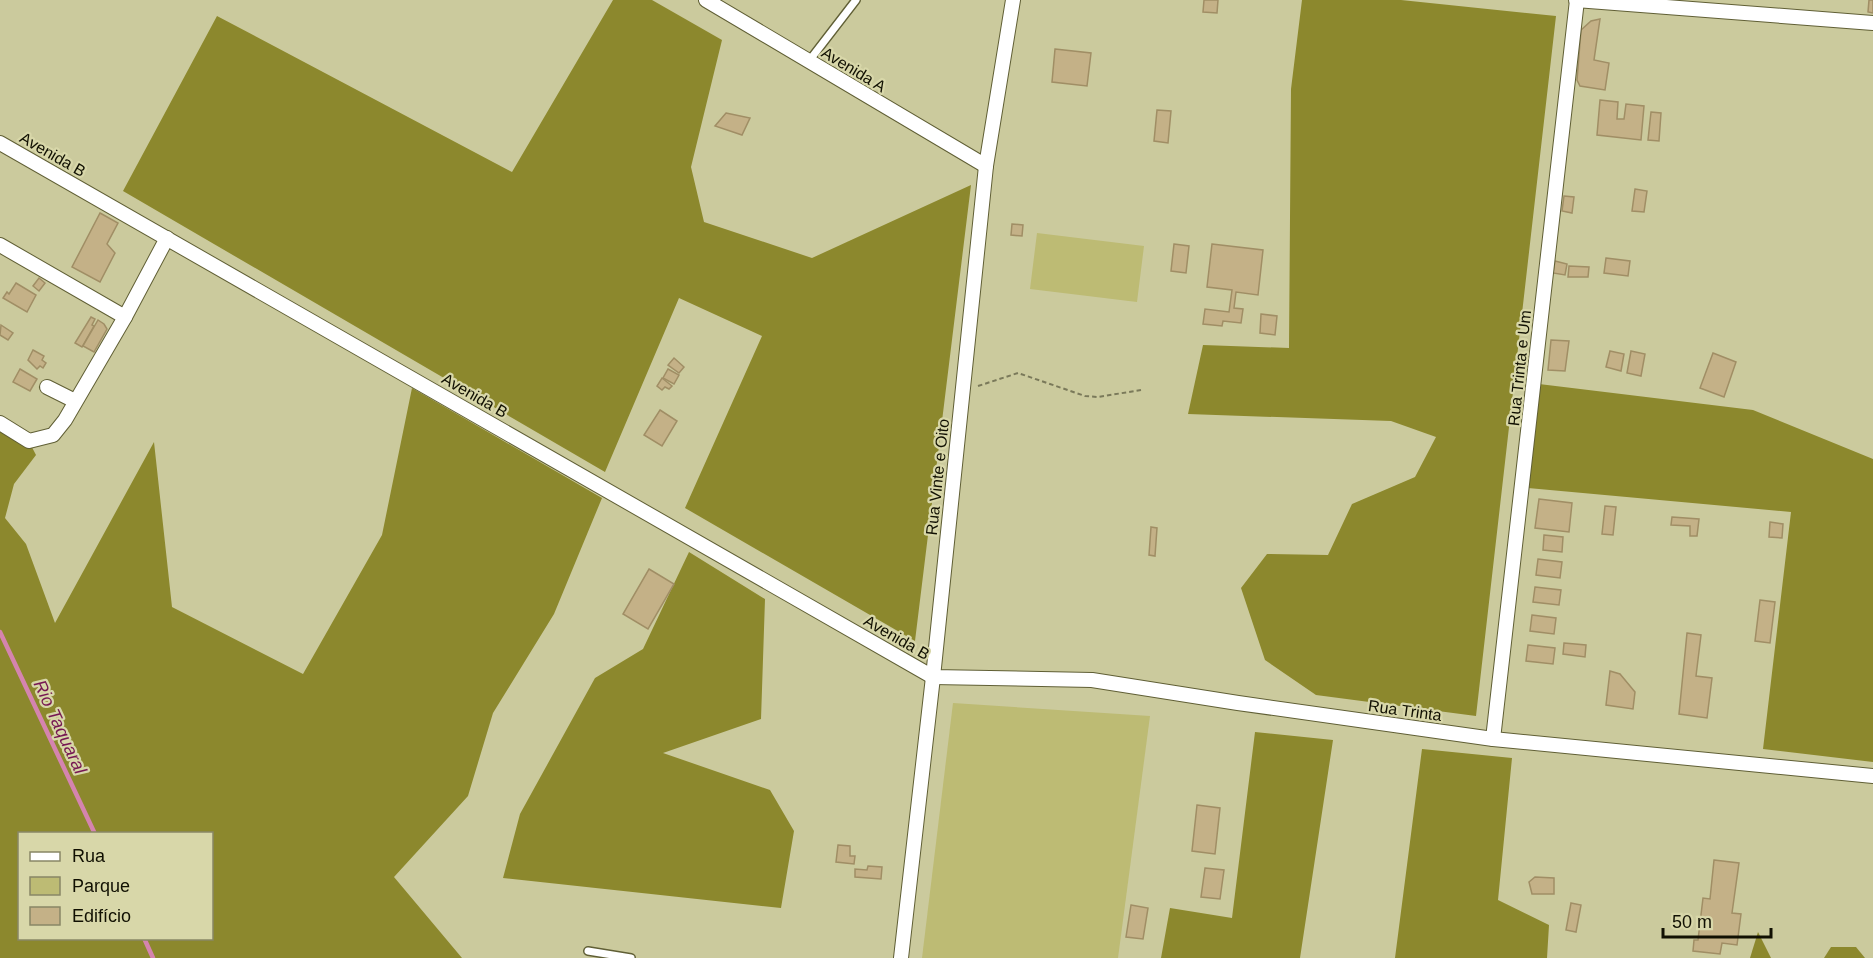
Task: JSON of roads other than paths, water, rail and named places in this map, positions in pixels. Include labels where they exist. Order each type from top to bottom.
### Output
[{"type":"street","name":"Avenida A","points":[[706,0],[986,166]]},
{"type":"street","name":"Rua Vinte e Oito","points":[[901,958],[933,677],[986,166],[1012,0]]},
{"type":"street","points":[[1576,0],[1873,23]]},
{"type":"street","name":"Rua Trinta e Um","points":[[1493,739],[1576,0]]},
{"type":"street","name":"Avenida B","points":[[0,142],[933,677]]},
{"type":"street","points":[[0,423],[29,441],[53,435],[125,317],[167,238]]},
{"type":"street","points":[[0,245],[125,317]]},
{"type":"street","points":[[47,387],[75,401]]},
{"type":"street","name":"Rua Trinta","points":[[933,677],[1092,680],[1493,739],[1873,776]]},
{"type":"lane","points":[[809,61],[856,0]]},
{"type":"lane","points":[[588,951],[631,958]]},
{"type":"waterway","name":"Rio Taquaral","points":[[0,632],[94,832]]},
{"type":"waterway","name":"Rio Taquaral","points":[[145,940],[153,958]]}]
